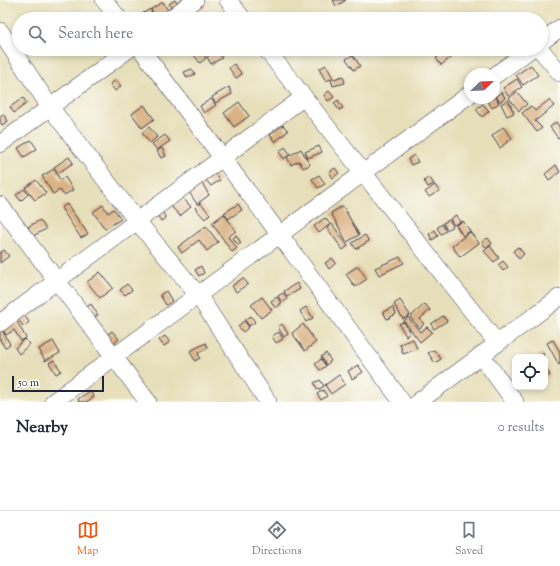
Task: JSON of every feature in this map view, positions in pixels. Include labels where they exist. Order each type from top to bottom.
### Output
[{"type":"street","points":[[104,0],[113,12]]},
{"type":"street","points":[[180,12],[196,0]]},
{"type":"street","points":[[228,0],[237,12]]},
{"type":"street","points":[[548,37],[560,28]]},
{"type":"street","points":[[0,31],[12,49]]},
{"type":"street","points":[[16,56],[50,107],[137,221],[198,295],[268,402]]},
{"type":"street","points":[[0,144],[119,56]]},
{"type":"street","points":[[146,56],[402,402]]},
{"type":"street","points":[[272,56],[497,343]]},
{"type":"street","points":[[500,72],[521,56]]},
{"type":"street","points":[[546,56],[560,73]]},
{"type":"street","points":[[0,323],[304,97]]},
{"type":"street","points":[[53,402],[464,98]]},
{"type":"street","points":[[0,204],[148,402]]},
{"type":"street","points":[[418,402],[560,297]]},
{"type":"street","points":[[481,355],[515,402]]},
{"type":"building","points":[[175,0],[182,10],[174,12],[169,4]]},
{"type":"building","points":[[333,0],[346,0],[336,6]]},
{"type":"building","points":[[163,2],[169,12],[153,12],[151,9]]},
{"type":"building","points":[[195,56],[204,56],[206,58],[200,63]]},
{"type":"building","points":[[221,56],[222,58],[211,64],[207,57]]},
{"type":"building","points":[[354,56],[360,66],[354,70],[346,59]]},
{"type":"building","points":[[439,56],[453,56],[441,65],[436,58]]},
{"type":"building","points":[[234,64],[242,74],[236,78],[229,68]]},
{"type":"building","points":[[326,65],[333,78],[326,81],[319,69]]},
{"type":"building","points":[[531,65],[538,75],[523,85],[516,75]]},
{"type":"building","points":[[192,69],[195,74],[187,78],[184,72]]},
{"type":"building","points":[[343,76],[345,83],[333,86],[331,80]]},
{"type":"building","points":[[517,79],[522,87],[508,96],[503,88]]},
{"type":"building","points":[[116,80],[121,86],[115,91],[110,84]]},
{"type":"building","points":[[229,87],[232,94],[215,103],[212,97]]},
{"type":"building","points":[[329,91],[334,97],[328,101],[324,95]]},
{"type":"building","points":[[502,92],[505,98],[500,102],[500,93]]},
{"type":"building","points":[[517,92],[527,104],[519,111],[509,98]]},
{"type":"building","points":[[23,98],[27,103],[14,113],[10,107]]},
{"type":"building","points":[[211,99],[216,105],[204,113],[200,106]]},
{"type":"building","points":[[338,100],[343,108],[339,110],[334,103]]},
{"type":"building","points":[[508,100],[514,113],[507,116],[501,104]]},
{"type":"building","points":[[549,100],[554,106],[535,121],[542,128],[537,132],[522,113],[531,106],[535,111]]},
{"type":"building","points":[[239,102],[249,116],[234,127],[224,113]]},
{"type":"building","points":[[483,104],[489,111],[482,117],[476,109]]},
{"type":"building","points":[[489,104],[498,104],[492,108]]},
{"type":"building","points":[[144,105],[154,119],[142,128],[132,114]]},
{"type":"building","points":[[3,114],[8,121],[2,125],[0,122],[0,116]]},
{"type":"building","points":[[556,122],[560,128],[560,137],[558,138],[550,127]]},
{"type":"building","points":[[283,125],[288,131],[275,142],[270,135]]},
{"type":"building","points":[[149,127],[157,137],[150,143],[142,133]]},
{"type":"building","points":[[503,127],[512,138],[500,148],[492,136]]},
{"type":"building","points":[[165,135],[170,141],[157,150],[152,144]]},
{"type":"building","points":[[31,140],[37,149],[24,157],[18,148]]},
{"type":"building","points":[[319,146],[322,152],[308,158],[305,152]]},
{"type":"building","points":[[285,147],[290,154],[284,159],[279,152]]},
{"type":"building","points":[[162,148],[166,156],[161,158],[157,151]]},
{"type":"building","points":[[301,149],[310,165],[303,168],[299,161],[291,165],[287,157]]},
{"type":"building","points":[[414,155],[418,162],[411,165],[408,159]]},
{"type":"building","points":[[69,157],[73,163],[58,173],[54,167]]},
{"type":"building","points":[[556,165],[560,172],[549,180],[545,174]]},
{"type":"building","points":[[335,168],[339,173],[333,178],[329,172]]},
{"type":"building","points":[[54,169],[60,180],[65,177],[73,190],[64,195],[60,190],[53,194],[42,176]]},
{"type":"building","points":[[215,174],[220,180],[211,186],[206,180]]},
{"type":"building","points":[[319,175],[325,184],[318,188],[312,179]]},
{"type":"building","points":[[429,177],[434,184],[428,187],[424,181]]},
{"type":"building","points":[[36,180],[46,193],[35,200],[25,188]]},
{"type":"building","points":[[202,183],[209,195],[197,204],[189,192]]},
{"type":"building","points":[[435,185],[439,191],[429,197],[425,192]]},
{"type":"building","points":[[24,189],[28,194],[21,201],[16,195]]},
{"type":"building","points":[[182,197],[191,207],[180,216],[171,206]]},
{"type":"building","points":[[200,203],[210,214],[205,219],[195,208]]},
{"type":"building","points":[[67,204],[88,234],[81,238],[61,208]]},
{"type":"building","points":[[238,204],[242,210],[228,219],[224,213]]},
{"type":"building","points":[[103,205],[108,213],[114,209],[121,219],[105,229],[93,212]]},
{"type":"building","points":[[343,206],[359,235],[347,242],[331,213]]},
{"type":"building","points":[[160,209],[166,218],[161,221],[155,212]]},
{"type":"building","points":[[224,214],[236,231],[228,237],[237,248],[232,252],[212,223]]},
{"type":"building","points":[[456,215],[460,222],[454,225],[450,219]]},
{"type":"building","points":[[325,218],[330,224],[319,233],[314,226]]},
{"type":"building","points":[[40,220],[46,229],[33,236],[28,227]]},
{"type":"building","points":[[449,220],[453,226],[447,230],[443,223]]},
{"type":"building","points":[[463,221],[470,231],[463,236],[456,225]]},
{"type":"building","points":[[332,224],[348,246],[343,250],[327,228]]},
{"type":"building","points":[[442,224],[446,231],[441,234],[437,228]]},
{"type":"building","points":[[206,226],[218,242],[207,251],[199,240],[182,253],[178,247]]},
{"type":"building","points":[[435,230],[438,236],[432,240],[429,234]]},
{"type":"building","points":[[470,232],[479,243],[460,257],[452,246]]},
{"type":"building","points":[[236,235],[241,243],[238,245],[233,238]]},
{"type":"building","points":[[365,235],[369,241],[356,249],[352,243]]},
{"type":"building","points":[[488,238],[492,244],[486,248],[482,242]]},
{"type":"building","points":[[490,246],[499,258],[494,262],[484,251]]},
{"type":"building","points":[[518,247],[524,254],[519,259],[513,251]]},
{"type":"building","points":[[4,250],[9,256],[0,263],[0,253]]},
{"type":"building","points":[[400,257],[404,263],[379,275],[375,268]]},
{"type":"building","points":[[332,258],[336,263],[329,269],[325,263]]},
{"type":"building","points":[[503,261],[508,267],[503,271],[498,265]]},
{"type":"building","points":[[201,266],[204,273],[199,276],[195,270]]},
{"type":"building","points":[[358,266],[367,279],[355,287],[346,274]]},
{"type":"building","points":[[100,272],[113,288],[100,298],[87,282]]},
{"type":"building","points":[[243,278],[248,284],[236,292],[232,286]]},
{"type":"building","points":[[297,283],[300,289],[287,297],[284,291]]},
{"type":"building","points":[[127,284],[132,290],[125,295],[120,290]]},
{"type":"building","points":[[166,291],[172,301],[166,305],[160,295]]},
{"type":"building","points":[[283,293],[287,299],[282,303],[278,296]]},
{"type":"building","points":[[262,297],[272,310],[261,318],[251,305]]},
{"type":"building","points":[[277,297],[281,304],[275,308],[271,301]]},
{"type":"building","points":[[400,300],[410,315],[403,319],[394,304]]},
{"type":"building","points":[[91,304],[98,315],[93,317],[87,307]]},
{"type":"building","points":[[425,304],[430,310],[420,319],[424,324],[420,328],[410,317]]},
{"type":"building","points":[[306,307],[313,318],[306,322],[300,311]]},
{"type":"building","points":[[393,307],[396,314],[387,319],[383,312]]},
{"type":"building","points":[[24,315],[29,322],[24,327],[18,320]]},
{"type":"building","points":[[251,316],[255,322],[249,326],[245,320]]},
{"type":"building","points":[[443,316],[447,321],[434,329],[431,324]]},
{"type":"building","points":[[408,317],[420,332],[427,327],[432,332],[420,342],[404,321]]},
{"type":"building","points":[[16,320],[26,338],[21,341],[14,330],[6,335],[2,328]]},
{"type":"building","points":[[244,321],[249,327],[243,332],[238,326]]},
{"type":"building","points":[[404,322],[410,333],[406,336],[399,324]]},
{"type":"building","points":[[282,324],[288,334],[284,337],[278,327]]},
{"type":"building","points":[[303,324],[316,342],[305,351],[292,333]]},
{"type":"building","points":[[2,330],[10,344],[5,348],[0,340],[0,331]]},
{"type":"building","points":[[112,331],[119,339],[111,346],[104,337]]},
{"type":"building","points":[[279,332],[283,339],[276,343],[272,336]]},
{"type":"building","points":[[165,336],[170,342],[164,346],[159,340]]},
{"type":"building","points":[[25,339],[30,344],[19,354],[15,348]]},
{"type":"building","points":[[413,339],[417,349],[403,354],[400,344]]},
{"type":"building","points":[[553,340],[560,352],[559,365],[547,343]]},
{"type":"building","points":[[53,341],[60,353],[45,361],[39,349]]},
{"type":"building","points":[[206,343],[208,348],[198,353],[200,358],[195,361],[190,351]]},
{"type":"building","points":[[434,350],[441,359],[435,363],[428,353]]},
{"type":"building","points":[[326,353],[331,361],[326,365],[321,357]]},
{"type":"building","points":[[321,359],[326,366],[320,370],[315,364]]},
{"type":"building","points":[[54,360],[61,371],[56,374],[49,363]]},
{"type":"building","points":[[358,365],[363,372],[352,379],[348,371]]},
{"type":"building","points":[[339,375],[345,384],[331,394],[325,385]]},
{"type":"building","points":[[320,380],[324,386],[318,390],[314,383]]},
{"type":"building","points":[[323,390],[327,396],[321,400],[317,394]]},
{"type":"building","points":[[90,391],[94,397],[86,402],[79,402],[78,399]]}]
